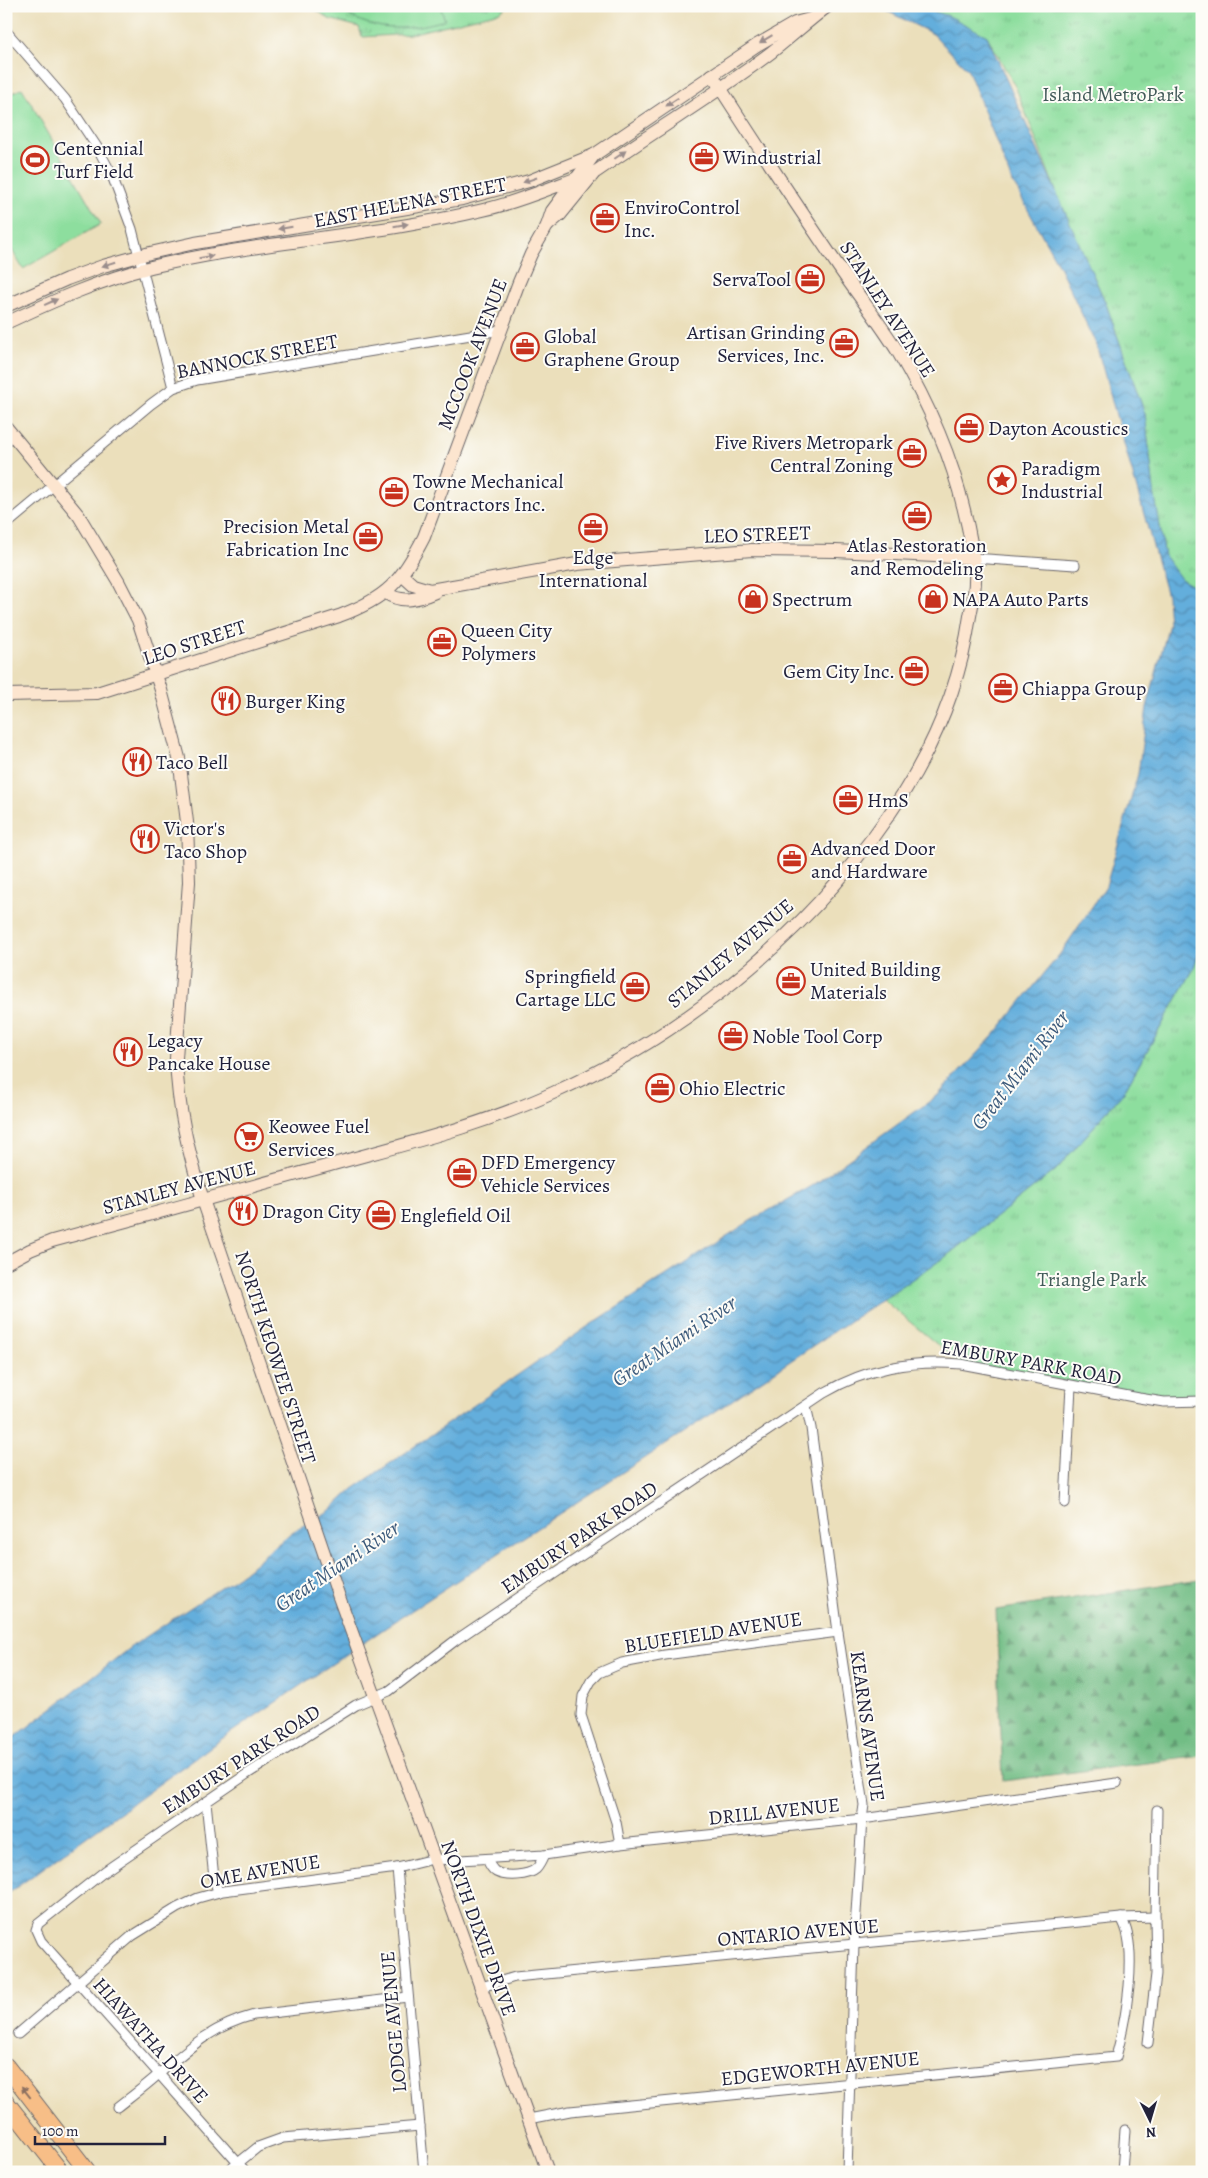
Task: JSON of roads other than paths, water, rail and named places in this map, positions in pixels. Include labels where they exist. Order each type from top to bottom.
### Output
[{"type":"highway","points":[[6,2066],[88,2172]]},
{"type":"highway","points":[[6,2102],[61,2172]]},
{"type":"street","name":"EAST HELENA STREET","points":[[6,306],[67,279],[139,256],[195,243],[462,199],[496,191],[547,174],[594,155],[712,75],[795,22],[828,6]]},
{"type":"street","name":"EAST HELENA STREET","points":[[6,323],[73,292],[142,270],[483,210],[533,196],[576,177],[596,171],[720,88],[797,33],[812,14]]},
{"type":"street","points":[[6,31],[65,99],[98,148],[122,201],[139,256],[173,388]]},
{"type":"street","name":"STANLEY AVENUE","points":[[6,1263],[52,1241],[439,1135],[521,1107],[576,1082],[644,1045],[731,983],[773,947],[836,883],[879,828],[912,778],[944,713],[962,661],[969,628],[975,575],[963,506],[955,478],[934,422],[914,382],[874,316],[838,266],[712,75]]},
{"type":"street","name":"MCCOOK AVENUE","points":[[402,575],[424,537],[518,282],[547,226],[552,211],[594,155]]},
{"type":"street","points":[[547,226],[560,215],[596,171]]},
{"type":"street","points":[[365,215],[367,230]]},
{"type":"street","points":[[246,235],[248,250]]},
{"type":"street","name":"BANNOCK STREET","points":[[6,525],[141,412],[173,388],[198,380],[501,330]]},
{"type":"street","name":"NORTH KEOWEE STREET","points":[[6,427],[54,485],[96,542],[115,574],[138,620],[155,673],[179,758],[187,822],[189,882],[177,1035],[177,1087],[186,1141],[203,1200],[298,1482],[374,1698]]},
{"type":"street","name":"LEO STREET","points":[[386,593],[398,599],[410,600],[442,589],[577,564],[752,550],[836,551],[1075,565]]},
{"type":"street","name":"LEO STREET","points":[[6,695],[86,694],[128,684],[155,673],[339,616],[374,601],[386,593],[402,575],[421,588],[442,589]]},
{"type":"street","name":"EMBURY PARK ROAD","points":[[36,1929],[38,1924],[105,1871],[206,1802],[356,1705],[389,1691],[463,1636],[575,1560],[806,1406],[834,1388],[861,1375],[891,1366],[916,1362],[961,1364],[1164,1402],[1202,1401]]},
{"type":"street","points":[[1065,1503],[1071,1386]]},
{"type":"street","name":"KEARNS AVENUE","points":[[806,1406],[811,1428],[838,1632],[853,1721],[864,1805],[854,1944],[846,2172]]},
{"type":"street","name":"BLUEFIELD AVENUE","points":[[620,1844],[616,1822],[581,1715],[582,1701],[586,1688],[599,1673],[622,1663],[690,1650],[838,1632]]},
{"type":"street","name":"NORTH DIXIE DRIVE","points":[[374,1698],[548,2172]]},
{"type":"street","name":"DRILL AVENUE","points":[[433,1859],[487,1859],[544,1855],[620,1844],[862,1819],[1117,1783]]},
{"type":"street","points":[[206,1802],[214,1878],[218,1892]]},
{"type":"street","points":[[1148,2043],[1156,1974],[1157,1810]]},
{"type":"street","points":[[487,1859],[495,1872],[518,1874],[534,1871],[540,1866],[544,1855]]},
{"type":"street","name":"OME AVENUE","points":[[18,2034],[132,1936],[177,1908],[218,1892],[397,1868],[433,1859]]},
{"type":"street","name":"LODGE AVENUE","points":[[397,1868],[424,2172]]},
{"type":"street","name":"ONTARIO AVENUE","points":[[481,1987],[515,1977],[1121,1918],[1155,1917]]},
{"type":"street","name":"EDGEWORTH AVENUE","points":[[529,2119],[570,2111],[1116,2057],[1127,2001],[1130,1961],[1128,1932],[1121,1918]]},
{"type":"street","name":"HIAWATHA DRIVE","points":[[36,1929],[41,1941],[78,1984],[246,2172]]},
{"type":"street","points":[[118,2107],[212,2030],[236,2019],[254,2015],[408,1998]]},
{"type":"street","points":[[226,2172],[258,2147],[283,2138],[420,2126]]},
{"type":"street","points":[[1122,2172],[1125,2130]]},
{"type":"water","name":"Great Miami River","points":[[882,6],[916,6],[949,16],[987,36],[1106,304],[1145,414],[1154,491],[1165,557],[1181,579],[1196,588],[1202,584],[1202,945],[1192,972],[1123,1093],[1056,1170],[945,1257],[713,1413],[400,1618],[220,1740],[6,1895],[6,1744],[132,1646],[243,1573],[292,1532],[329,1511],[353,1489],[587,1327],[750,1221],[812,1186],[937,1096],[995,1034],[1060,954],[1106,886],[1138,774],[1147,707],[1169,624],[1167,596],[1096,344],[1059,266],[1011,179],[968,70],[933,34],[885,10]]},
{"type":"place","name":"Windustrial","points":[[704,157]]},
{"type":"place","name":"Centennial Turf Field","points":[[35,160]]},
{"type":"place","name":"EnviroControl Inc.","points":[[605,218]]},
{"type":"place","name":"ServaTool","points":[[810,279]]},
{"type":"place","name":"Artisan Grinding Services, Inc.","points":[[844,343]]},
{"type":"place","name":"Global Graphene Group","points":[[525,347]]},
{"type":"place","name":"Dayton Acoustics","points":[[969,428]]},
{"type":"place","name":"Five Rivers Metropark Central Zoning","points":[[912,453]]},
{"type":"place","name":"Paradigm Industrial","points":[[1002,480]]},
{"type":"place","name":"Towne Mechanical Contractors Inc.","points":[[394,492]]},
{"type":"place","name":"Atlas Restoration and Remodeling","points":[[917,516]]},
{"type":"place","name":"Edge International","points":[[593,528]]},
{"type":"place","name":"Precision Metal Fabrication Inc","points":[[368,537]]},
{"type":"place","name":"Spectrum","points":[[753,599]]},
{"type":"place","name":"NAPA Auto Parts","points":[[933,599]]},
{"type":"place","name":"Queen City Polymers","points":[[442,642]]},
{"type":"place","name":"Gem City Inc.","points":[[914,671]]},
{"type":"place","name":"Chiappa Group","points":[[1003,688]]},
{"type":"place","name":"Burger King","points":[[226,701]]},
{"type":"place","name":"Taco Bell","points":[[137,762]]},
{"type":"place","name":"HmS","points":[[848,800]]},
{"type":"place","name":"Victor's Taco Shop","points":[[145,839]]},
{"type":"place","name":"Advanced Door and Hardware","points":[[792,859]]},
{"type":"place","name":"United Building Materials","points":[[791,981]]},
{"type":"place","name":"Springfield Cartage LLC","points":[[635,987]]},
{"type":"place","name":"Noble Tool Corp","points":[[733,1036]]},
{"type":"place","name":"Legacy Pancake House","points":[[128,1052]]},
{"type":"place","name":"Ohio Electric","points":[[660,1088]]},
{"type":"place","name":"Keowee Fuel Services","points":[[249,1137]]},
{"type":"place","name":"DFD Emergency Vehicle Services","points":[[462,1173]]},
{"type":"place","name":"Dragon City","points":[[243,1211]]},
{"type":"place","name":"Englefield Oil","points":[[381,1215]]},
{"type":"park label","name":"Island MetroPark","points":[[1113,94]]},
{"type":"park label","name":"Triangle Park","points":[[1092,1279]]}]
